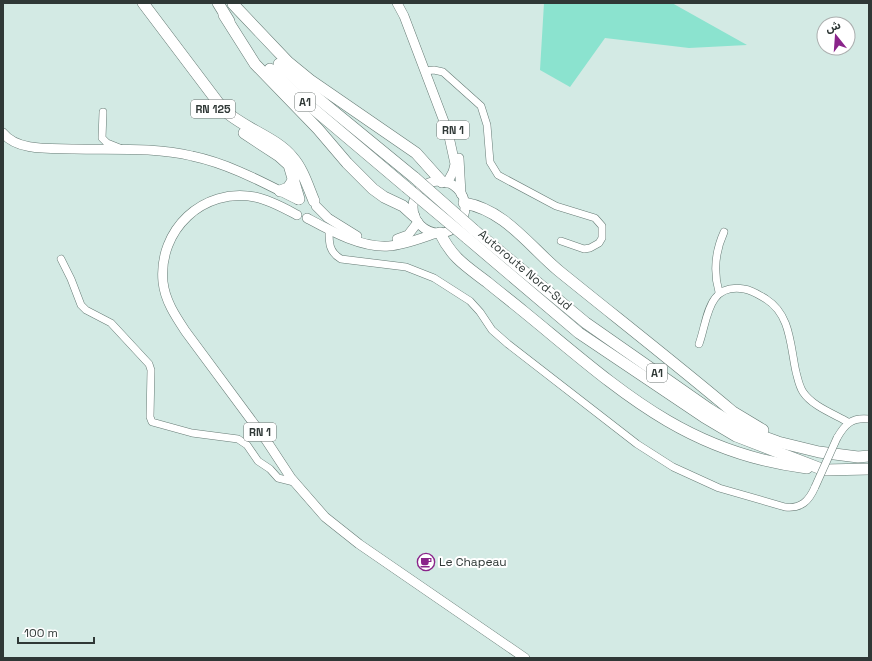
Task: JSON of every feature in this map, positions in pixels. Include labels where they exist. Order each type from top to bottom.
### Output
[{"type":"highway","name":"RN 125","points":[[136,3],[218,116],[285,161],[292,170],[297,205]]},
{"type":"highway","points":[[143,3],[223,109],[234,119],[291,155],[298,166],[315,204]]},
{"type":"highway","name":"Autoroute Nord-Sud","points":[[218,3],[224,15],[264,63],[292,90],[406,187],[586,323],[710,410],[740,428],[778,442],[819,452],[858,457],[869,456]]},
{"type":"highway","points":[[232,4],[288,62],[310,80],[416,153],[445,182]]},
{"type":"highway","name":"Autoroute Nord-Sud","points":[[232,4],[274,58],[304,87],[415,178],[470,234],[579,333],[704,417],[736,436],[824,470],[869,469]]},
{"type":"highway","points":[[224,15],[255,64],[313,124],[347,163],[379,193],[403,206],[416,219]]},
{"type":"highway","points":[[280,191],[288,188],[294,179]]},
{"type":"highway","points":[[462,195],[507,222],[550,263],[733,412],[753,425],[778,438],[819,452]]},
{"type":"highway","points":[[439,233],[450,251],[461,264],[486,281],[628,396],[675,427],[694,437],[742,455],[778,464],[824,470]]},
{"type":"main road","name":"RN 1","points":[[397,3],[404,16],[426,71],[448,132],[455,158],[455,168],[445,182]]},
{"type":"main road","name":"RN 1","points":[[426,71],[454,133],[460,162],[462,195]]},
{"type":"main road","points":[[3,133],[8,140],[20,145],[48,148],[164,152],[206,159],[224,165],[280,191],[297,205],[302,218],[308,218],[329,230],[355,240],[388,246],[401,244],[453,228],[460,222],[464,213],[462,195]]},
{"type":"main road","points":[[297,205],[307,197],[339,225],[355,235],[369,239],[387,241],[404,237],[411,232],[416,219],[414,202],[417,193],[428,184],[445,182],[455,187],[462,195],[480,207]]},
{"type":"main road","name":"RN 1","points":[[297,205],[280,205],[256,197],[236,195],[215,199],[193,211],[174,230],[169,241],[163,267],[164,284],[174,313],[186,332],[246,412],[294,482],[325,517],[359,544],[525,658]]},
{"type":"main road","points":[[308,218],[314,214],[315,204]]},
{"type":"main road","points":[[416,219],[426,230],[439,233]]},
{"type":"street","points":[[426,71],[434,70],[443,72],[481,106],[487,125],[490,162],[498,176],[556,206],[595,218],[602,226],[602,238],[595,246],[590,248],[584,249],[561,241]]},
{"type":"street","points":[[103,112],[102,138],[107,143],[118,146],[124,150]]},
{"type":"street","points":[[329,230],[330,248],[336,256],[341,259],[393,264],[420,271],[470,301],[480,312],[492,330],[508,344],[637,444],[673,467],[719,488],[785,507],[792,508],[804,504],[809,499],[837,438],[848,422],[861,418],[869,419]]},
{"type":"street","points":[[719,292],[715,277],[715,262],[724,232]]},
{"type":"street","points":[[61,259],[81,305],[86,310],[111,323],[149,364],[151,370],[150,417],[152,422],[192,433],[238,440],[247,445],[258,461],[270,469],[278,478],[282,481],[294,482]]},
{"type":"street","points":[[699,344],[713,299],[719,292],[738,288],[747,289],[754,292],[777,307],[785,321],[801,390],[810,399],[848,422]]},
{"type":"green space","points":[[544,3],[672,3],[747,45],[689,48],[605,38],[570,87],[540,70]]},
{"type":"place","name":"Le Chapeau","points":[[426,562]]}]
